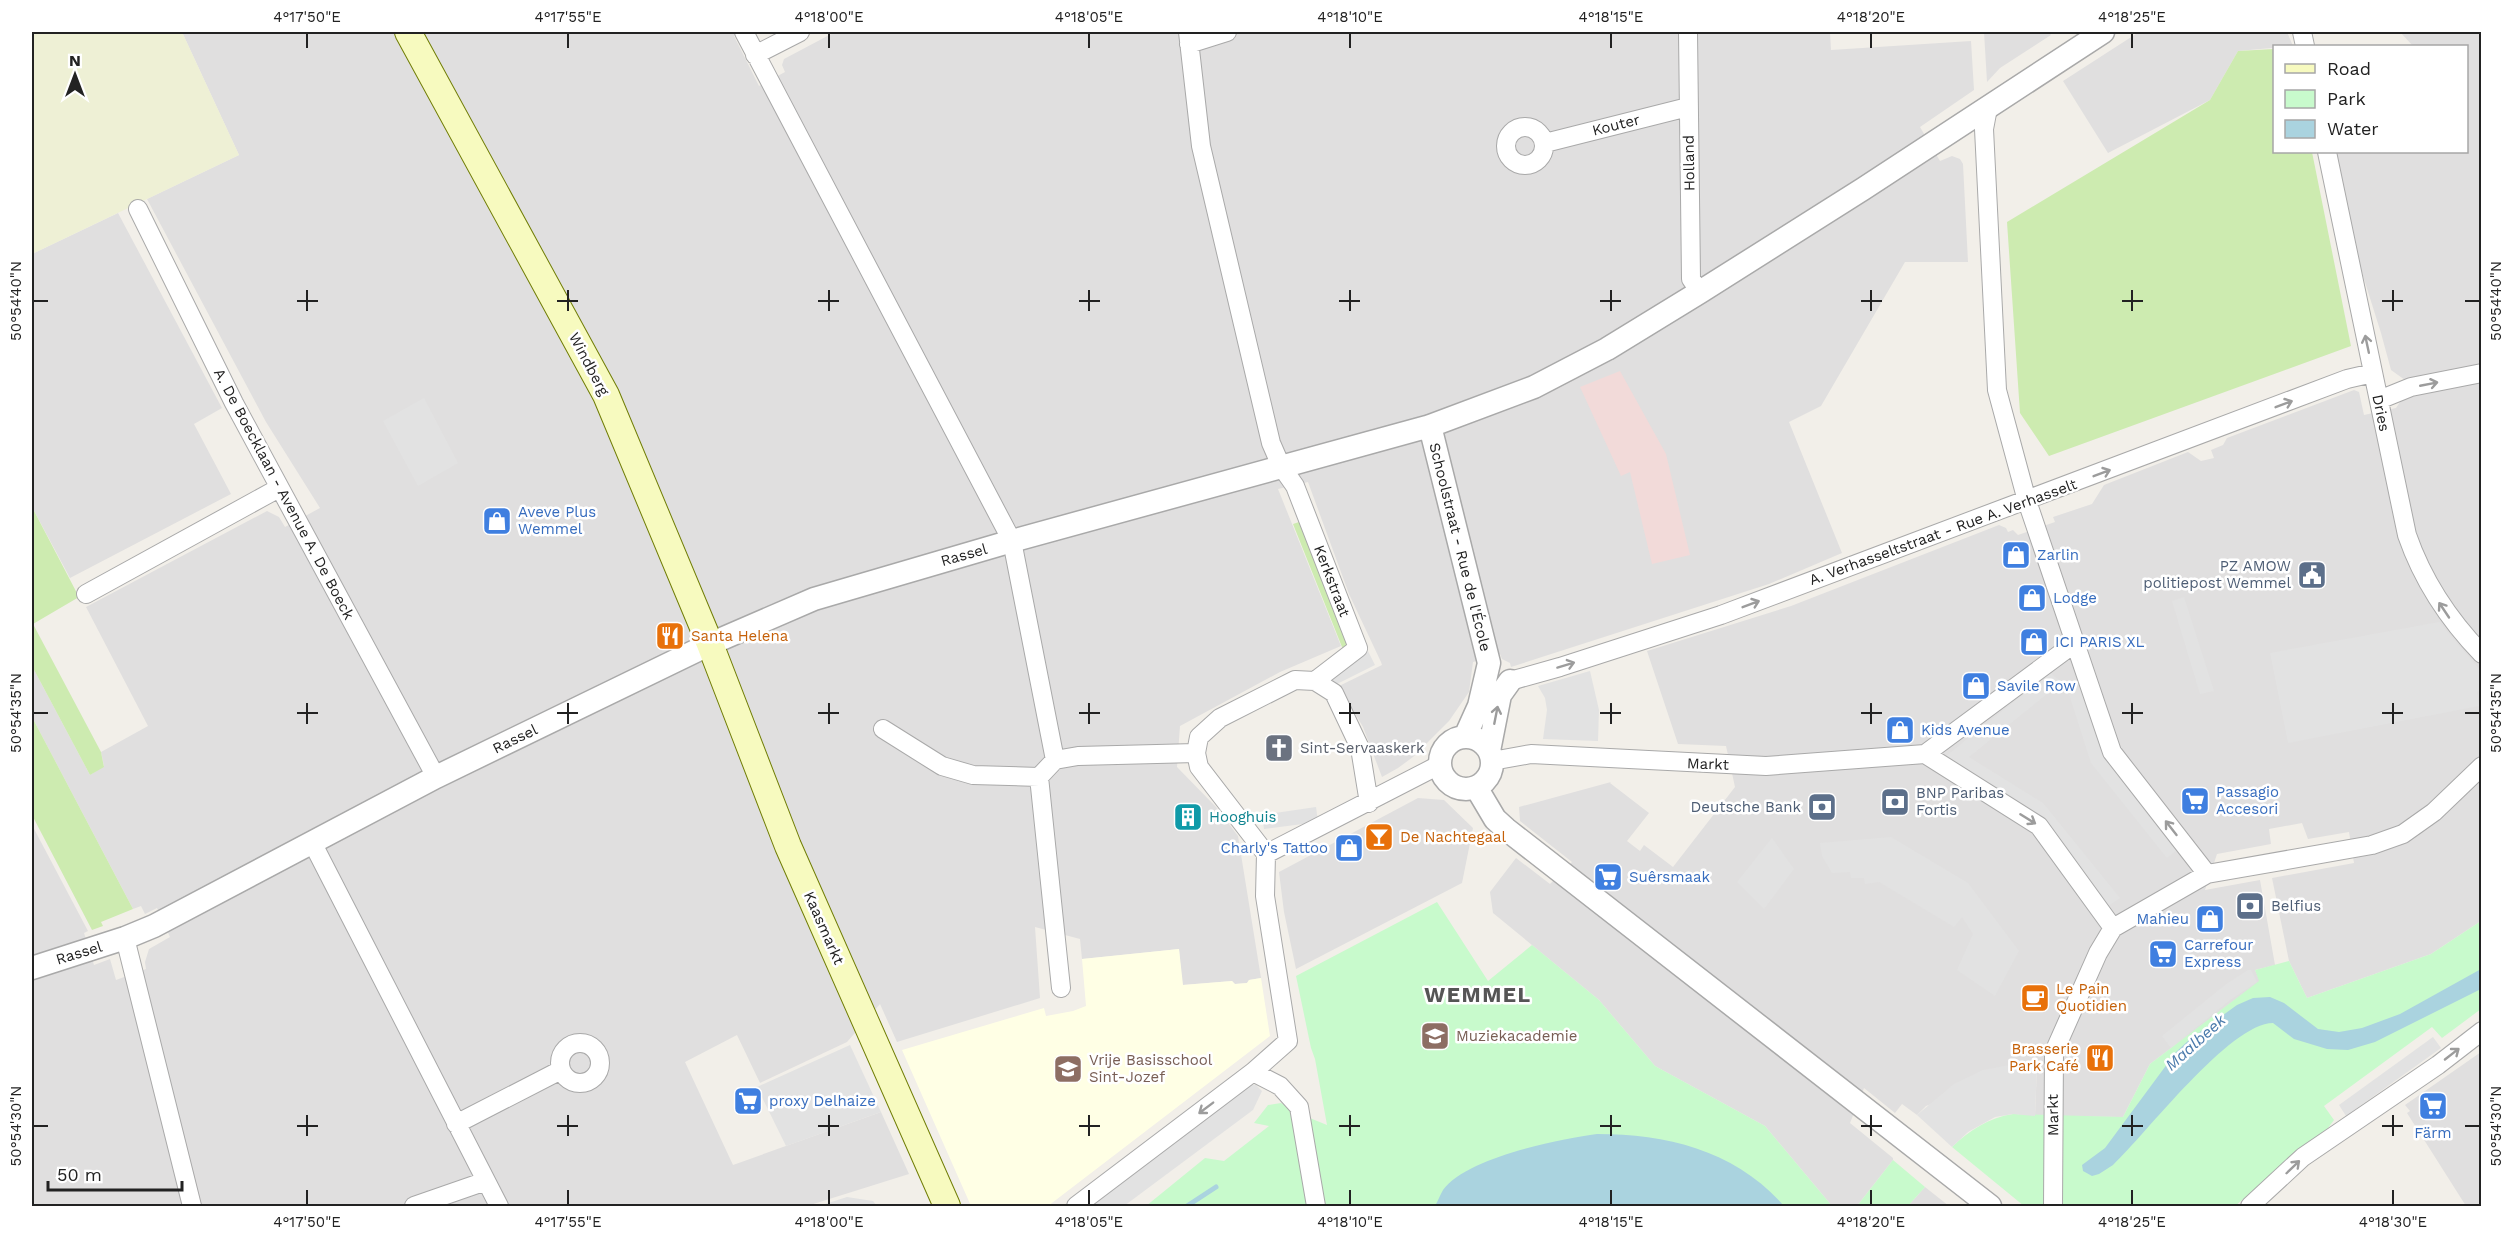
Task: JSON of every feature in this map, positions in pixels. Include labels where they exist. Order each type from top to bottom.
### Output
[{"type":"main road","name":"Windberg","points":[[408,32],[606,395],[710,645]]},
{"type":"main road","name":"Kaasmarkt","points":[[710,645],[788,846],[947,1206]]},
{"type":"street","points":[[744,32],[1012,541],[1055,760]]},
{"type":"street","points":[[755,55],[800,32]]},
{"type":"street","points":[[1227,32],[1189,38],[1201,146],[1271,443],[1281,466]]},
{"type":"street","name":"Holland","points":[[1688,32],[1691,279],[1700,292]]},
{"type":"street","name":"Rassel","points":[[32,968],[125,938],[154,926],[436,777],[710,645],[814,599],[1012,541],[1430,426],[1534,387],[1606,349],[1700,292],[2103,32]]},
{"type":"street","name":"Kouter","points":[[1545,143],[1688,107]]},
{"type":"street","points":[[1988,108],[1984,129],[1997,390],[2027,501],[2112,752],[2207,874]]},
{"type":"street","name":"Dries","points":[[2327,153],[2403,519],[2413,552],[2438,600],[2481,654]]},
{"type":"street","name":"A. De Boecklaan - Avenue A. De Boeck","points":[[138,209],[234,403],[436,777]]},
{"type":"street","name":"A. Verhasseltstraat - Rue A. Verhasselt","points":[[1509,681],[1721,615],[2347,379],[2373,373]]},
{"type":"street","points":[[2379,400],[2411,387],[2481,373]]},
{"type":"street","name":"Schoolstraat - Rue de l'École","points":[[1430,426],[1489,663],[1479,706],[1465,737]]},
{"type":"street","name":"Kerkstraat","points":[[1281,466],[1295,486],[1358,648],[1315,681]]},
{"type":"street","points":[[86,594],[279,488]]},
{"type":"street","points":[[2075,643],[1925,754],[2039,826],[2113,928]]},
{"type":"street","points":[[1076,1206],[1252,1072],[1288,1041],[1265,896],[1266,854],[1199,767],[1196,753],[1199,736],[1220,718],[1295,680],[1315,681],[1334,693],[1360,748],[1369,803]]},
{"type":"street","points":[[1490,756],[1482,743],[1465,737],[1457,739],[1444,749],[1440,765],[1442,775],[1448,783],[1457,788],[1467,789],[1476,787],[1487,779],[1500,695],[1509,681]]},
{"type":"street","points":[[883,729],[942,766],[973,775],[1040,777]]},
{"type":"street","points":[[1060,988],[1040,777],[1055,760],[1078,756],[1196,753]]},
{"type":"street","name":"Markt","points":[[1490,756],[1531,754],[1766,766],[1925,754]]},
{"type":"street","points":[[1266,854],[1440,765]]},
{"type":"street","name":"Markt","points":[[2053,1206],[2054,1052],[2098,953],[2113,928],[2207,874],[2372,845],[2403,834],[2434,812],[2481,766]]},
{"type":"street","points":[[1476,787],[1495,819],[1506,829],[1990,1206]]},
{"type":"street","points":[[312,842],[499,1206]]},
{"type":"street","points":[[125,938],[192,1206]]},
{"type":"street","points":[[2250,1206],[2304,1157],[2438,1065],[2481,1031]]},
{"type":"street","points":[[456,1124],[561,1070]]},
{"type":"street","points":[[1252,1072],[1280,1086],[1299,1107],[1316,1206]]},
{"type":"street","points":[[414,1206],[486,1181]]},
{"type":"shaded area","points":[[32,32],[182,32],[239,155],[32,254]]},
{"type":"shaded area","points":[[182,32],[742,32],[734,36],[759,86],[785,72],[782,65],[784,59],[835,32],[1830,32],[1831,50],[1971,41],[1974,90],[1920,127],[1940,161],[1952,156],[1960,159],[1963,164],[1968,262],[1905,262],[1821,406],[1789,422],[1842,553],[1769,584],[1511,667],[1510,663],[1502,659],[1500,654],[1473,662],[1469,692],[1449,721],[1413,757],[1382,777],[1363,727],[1339,686],[1382,665],[1381,662],[1349,594],[1308,482],[1278,489],[1341,646],[1280,672],[1180,726],[1177,767],[1216,807],[1238,836],[1261,978],[1249,980],[1247,983],[1235,984],[1232,981],[1182,985],[1179,949],[1082,959],[1080,939],[1035,927],[1040,998],[897,1042],[880,1004],[847,1042],[760,1083],[737,1035],[685,1062],[733,1165],[881,1112],[909,1174],[807,1206],[32,1206],[32,825],[88,931],[84,933],[94,965],[110,959],[116,980],[146,969],[145,962],[149,949],[170,937],[157,908],[145,914],[141,906],[133,909],[32,717],[32,666],[90,775],[104,766],[101,752],[148,726],[86,607],[267,511],[279,517],[285,527],[320,508],[266,422],[147,199],[239,155]]},
{"type":"shaded area","points":[[1984,32],[2049,32],[2051,35],[2000,68],[1987,82]]},
{"type":"shaded area","points":[[2139,32],[2287,32],[2293,45],[2273,45],[2273,48],[2238,51],[2210,100],[2108,153],[2063,81]]},
{"type":"shaded area","points":[[2400,32],[2481,32],[2481,921],[2431,954],[2307,998],[2289,961],[2272,878],[2354,863],[2349,832],[2308,839],[2302,823],[2269,829],[2271,844],[2217,854],[2205,890],[2260,880],[2275,965],[2255,970],[2260,981],[2150,1064],[2123,1117],[2035,1116],[2037,1065],[1926,1106],[1917,1115],[1902,1104],[1895,1113],[1864,1088],[1850,1123],[1893,1160],[1857,1206],[1832,1206],[1765,1126],[1655,1066],[1599,1000],[1493,913],[1490,892],[1516,858],[1550,884],[1572,862],[1520,821],[1519,807],[1611,782],[1649,813],[1627,841],[1640,851],[1644,845],[1673,867],[1735,787],[1726,746],[1678,744],[1647,651],[1791,606],[1999,525],[2006,528],[2008,532],[2013,530],[2018,535],[2055,522],[2053,517],[2092,504],[2104,485],[2188,452],[2201,461],[2214,458],[2211,450],[2223,445],[2227,438],[2354,390],[2359,392],[2364,415],[2396,408],[2404,396],[2405,380],[2391,370],[2324,153],[2468,153],[2468,45],[2412,45]]},
{"type":"shaded area","points":[[118,213],[222,408],[194,424],[231,494],[70,578],[32,507],[32,254]]},
{"type":"shaded area","points":[[1620,371],[1666,454],[1690,555],[1652,564],[1630,472],[1621,476],[1580,387]]},
{"type":"shaded area","points":[[424,398],[458,463],[418,486],[383,421]]},
{"type":"shaded area","points":[[2184,597],[2214,691],[2200,694],[2172,601]]},
{"type":"shaded area","points":[[2439,622],[2481,671],[2481,689],[2477,692],[2479,706],[2288,743],[2270,653]]},
{"type":"shaded area","points":[[1368,651],[1375,665],[1335,685],[1329,674]]},
{"type":"shaded area","points":[[1590,671],[1599,710],[1598,741],[1543,739],[1547,710],[1545,698],[1538,686]]},
{"type":"shaded area","points":[[2050,673],[2063,683],[2079,679],[2108,759],[2177,850],[2167,858],[2091,763],[2068,691],[2058,685],[1969,757],[2043,803],[2120,898],[2108,906],[2039,815],[1946,756]]},
{"type":"shaded area","points":[[1418,798],[1444,800],[1473,828],[1462,883],[1296,969],[1284,912],[1279,872]]},
{"type":"shaded area","points":[[1316,807],[1318,822],[1264,829],[1262,815]]},
{"type":"shaded area","points":[[1891,837],[1968,883],[2019,951],[1995,996],[1957,970],[1973,934],[1962,917],[1954,927],[1879,882],[1865,884],[1864,878],[1851,878],[1850,872],[1832,873],[1822,856],[1820,843]]},
{"type":"shaded area","points":[[1772,838],[1794,869],[1764,909],[1737,882]]},
{"type":"shaded area","name":"Vrije Basisschool Sint-Jozef","points":[[1179,949],[1183,985],[1232,981],[1235,984],[1247,983],[1249,980],[1261,978],[1270,1036],[1048,1206],[971,1206],[902,1050],[1044,1008],[1046,1016],[1086,1006],[1082,959]]},
{"type":"shaded area","points":[[2251,970],[2257,982],[2230,1000],[2171,1048],[2162,1036],[2225,985]]},
{"type":"shaded area","points":[[2433,1037],[2441,1048],[2346,1116],[2339,1105]]},
{"type":"shaded area","points":[[850,1045],[881,1112],[786,1146],[757,1087]]},
{"type":"shaded area","points":[[2481,1052],[2481,1206],[2466,1206],[2407,1113],[2410,1111],[2405,1105]]},
{"type":"shaded area","points":[[2020,1063],[2037,1065],[2035,1116],[2013,1114],[1995,1117],[1968,1132],[1952,1147],[1917,1115],[1954,1084],[1983,1070]]},
{"type":"shaded area","points":[[1245,1084],[1256,1085],[1262,1091],[1253,1110],[1124,1206],[1083,1206]]},
{"type":"shaded area","points":[[1925,1187],[1949,1206],[1908,1206]]},
{"type":"shaded area","points":[[847,1197],[873,1201],[877,1206],[819,1206]]},
{"type":"green space","points":[[2273,49],[2273,153],[2312,153],[2351,346],[2049,456],[2020,413],[2007,222],[2210,100],[2238,51]]},
{"type":"green space","points":[[32,507],[79,597],[33,624],[101,752],[104,767],[90,775],[32,666]]},
{"type":"green space","points":[[1302,521],[1344,633],[1347,646],[1344,652],[1293,524]]},
{"type":"green space","points":[[32,717],[133,909],[101,922],[103,926],[92,930],[32,815]]},
{"type":"green space","points":[[1437,902],[1488,981],[1532,945],[1599,1000],[1655,1066],[1765,1126],[1832,1206],[1146,1206],[1205,1158],[1224,1161],[1269,1126],[1254,1123],[1268,1105],[1281,1103],[1295,1112],[1327,1125],[1296,976]]},
{"type":"green space","points":[[2481,921],[2481,1009],[2442,1038],[2432,1027],[2324,1106],[2334,1120],[2328,1128],[2235,1206],[2024,1206],[1952,1147],[1980,1126],[1995,1118],[2013,1114],[2123,1117],[2150,1064],[2259,981],[2255,970],[2289,961],[2307,998],[2431,954]]},
{"type":"green space","points":[[1893,1160],[1925,1187],[1908,1206],[1857,1206]]},
{"type":"water","name":"Maalbeek","points":[[2481,969],[2481,989],[2375,1042],[2348,1050],[2327,1049],[2294,1039],[2273,1023],[2255,1028],[2234,1041],[2189,1082],[2113,1165],[2092,1176],[2083,1171],[2082,1165],[2105,1148],[2176,1052],[2237,1005],[2253,998],[2270,997],[2284,1003],[2318,1029],[2339,1032],[2362,1028],[2400,1014]]},
{"type":"water","points":[[1597,1134],[1649,1138],[1699,1149],[1745,1172],[1765,1187],[1784,1206],[1435,1206],[1443,1190],[1471,1168],[1538,1145]]},
{"type":"waterway","points":[[1187,1206],[1216,1187]]},
{"type":"place","name":"Aveve Plus Wemmel","points":[[497,521]]},
{"type":"place","name":"Zarlin","points":[[2016,555]]},
{"type":"place","name":"PZ AMOW politiepost Wemmel","points":[[2312,575]]},
{"type":"place","name":"Lodge","points":[[2032,598]]},
{"type":"place","name":"Santa Helena","points":[[670,636]]},
{"type":"place","name":"ICI PARIS XL","points":[[2034,642]]},
{"type":"place","name":"Savile Row","points":[[1976,686]]},
{"type":"place","name":"Kids Avenue","points":[[1900,730]]},
{"type":"place","name":"Sint-Servaaskerk","points":[[1279,748]]},
{"type":"place","name":"Passagio Accesori","points":[[2195,801]]},
{"type":"place","name":"BNP Paribas Fortis","points":[[1895,802]]},
{"type":"place","name":"Deutsche Bank","points":[[1822,807]]},
{"type":"place","name":"Hooghuis","points":[[1188,817]]},
{"type":"place","name":"De Nachtegaal","points":[[1379,837]]},
{"type":"place","name":"Charly's Tattoo","points":[[1349,848]]},
{"type":"place","name":"Suêrsmaak","points":[[1608,877]]},
{"type":"place","name":"Belfius","points":[[2250,906]]},
{"type":"place","name":"Mahieu","points":[[2210,919]]},
{"type":"place","name":"Carrefour Express","points":[[2163,954]]},
{"type":"place","name":"Le Pain Quotidien","points":[[2035,998]]},
{"type":"place","name":"Muziekacademie","points":[[1435,1036]]},
{"type":"place","name":"Brasserie Park Café","points":[[2100,1058]]},
{"type":"place","name":"Vrije Basisschool Sint-Jozef","points":[[1068,1069]]},
{"type":"place","name":"proxy Delhaize","points":[[748,1101]]},
{"type":"place","name":"Färm","points":[[2433,1106]]},
{"type":"district","name":"WEMMEL","points":[[1478,995]]}]
